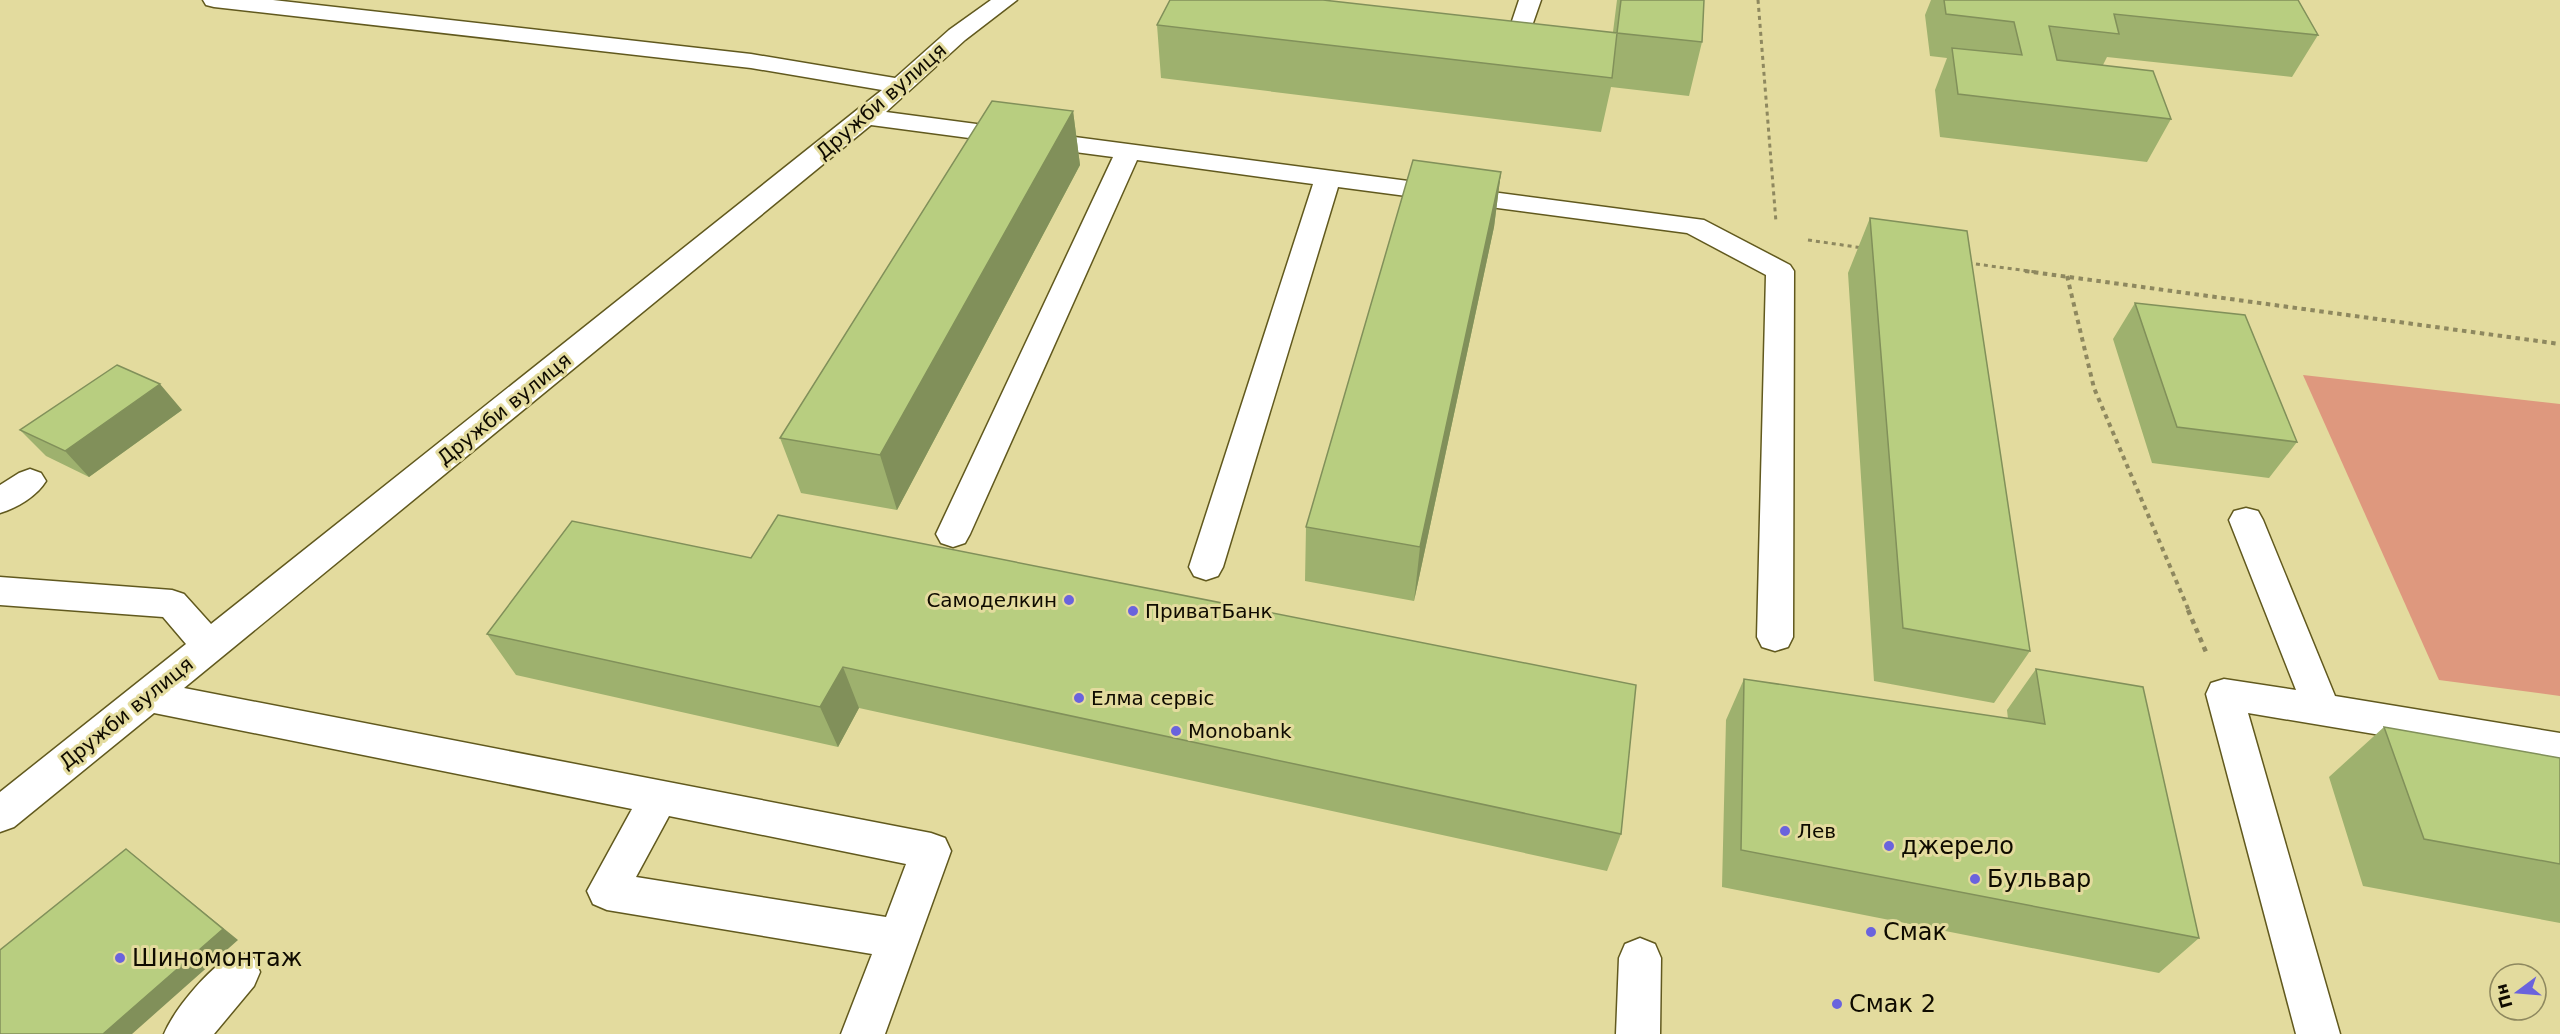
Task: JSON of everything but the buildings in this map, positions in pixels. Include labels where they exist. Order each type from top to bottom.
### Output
[{"type":"street","points":[[214,0],[751,61],[901,86]]},
{"type":"street","name":"Дружби вулиця","points":[[0,815],[866,117],[957,35],[1006,0]]},
{"type":"street","points":[[1471,35],[1517,41],[1530,0]]},
{"type":"street","points":[[866,117],[1694,226],[1780,271],[1775,637]]},
{"type":"street","points":[[953,534],[1129,151]]},
{"type":"street","points":[[1206,567],[1328,177]]},
{"type":"street","points":[[0,501],[30,481]]},
{"type":"street","points":[[2246,520],[2322,710]]},
{"type":"street","points":[[0,591],[172,604],[209,646]]},
{"type":"street","points":[[2318,1034],[2224,694],[2560,749]]},
{"type":"street","points":[[147,696],[931,850],[863,1034]]},
{"type":"street","points":[[659,797],[607,891],[898,939]]},
{"type":"street","points":[[1638,1034],[1640,958]]},
{"type":"street","points":[[186,1034],[239,972]]},
{"type":"path","points":[[1758,0],[1780,271]]},
{"type":"path","points":[[1778,236],[1870,249]]},
{"type":"path","points":[[1963,262],[2560,344]]},
{"type":"path","points":[[2067,276],[2094,388],[2224,694]]},
{"type":"shaded area","points":[[2303,375],[2560,404],[2560,696],[2439,680]]},
{"type":"place","name":"Самоделкин","points":[[1069,600]]},
{"type":"place","name":"ПриватБанк","points":[[1133,611]]},
{"type":"place","name":"Елма сервіс","points":[[1079,698]]},
{"type":"place","name":"Monobank","points":[[1176,731]]},
{"type":"place","name":"Лев","points":[[1785,831]]},
{"type":"place","name":"джерело","points":[[1889,846]]},
{"type":"place","name":"Бульвар","points":[[1975,879]]},
{"type":"place","name":"Смак","points":[[1871,932]]},
{"type":"place","name":"Шиномонтаж","points":[[120,958]]},
{"type":"place","name":"Смак 2","points":[[1837,1004]]}]
